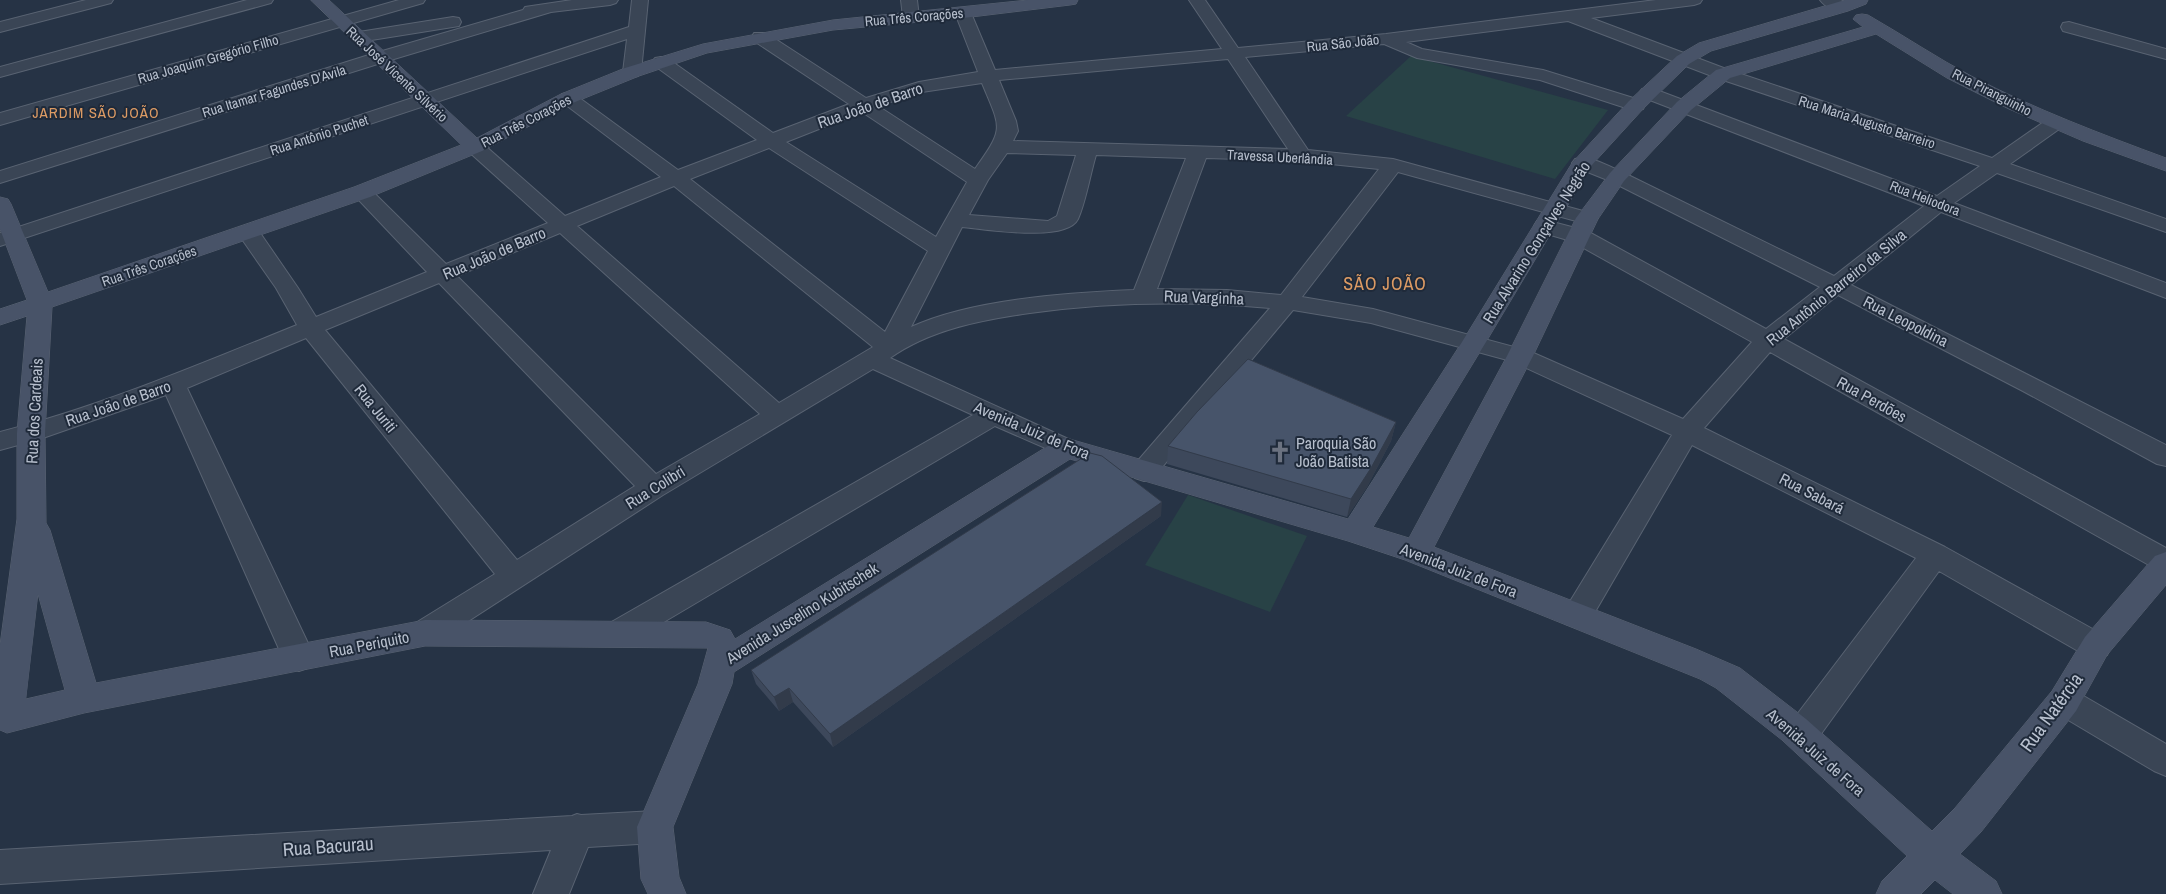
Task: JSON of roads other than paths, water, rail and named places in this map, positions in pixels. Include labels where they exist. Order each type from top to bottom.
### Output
[{"type":"street","points":[[0,27],[104,0]]},
{"type":"street","points":[[0,72],[265,0]]},
{"type":"street","name":"Rua José Vicente Silvério","points":[[319,0],[359,37],[378,58],[476,147]]},
{"type":"street","name":"Rua Joaquim Gregório Filho","points":[[0,119],[417,0]]},
{"type":"street","points":[[359,37],[610,0]]},
{"type":"street","points":[[632,72],[640,0]]},
{"type":"street","name":"Rua Três Corações","points":[[0,317],[362,192],[476,147],[568,98],[632,72],[703,49],[910,9],[963,13],[1034,2],[1070,0]]},
{"type":"street","points":[[1197,0],[1302,155]]},
{"type":"street","points":[[1551,0],[1569,16]]},
{"type":"street","name":"Rua São João","points":[[990,76],[1386,39],[1694,0]]},
{"type":"street","name":"Rua Piranguinho","points":[[1843,2],[1878,28],[1965,81],[2055,123],[2166,165]]},
{"type":"street","name":"Rua Alvarino Gonçalves Negrão","points":[[1354,532],[1474,342],[1582,163],[1642,99],[1683,60],[1705,48],[1843,2]]},
{"type":"street","name":"Rua Itamar Fagundes D'Avila","points":[[0,177],[378,58],[548,8]]},
{"type":"street","points":[[881,353],[978,180],[1001,147],[1008,131],[1007,121],[990,76],[963,13]]},
{"type":"street","name":"Rua Maria Augusto Barreiro","points":[[1569,16],[1683,60],[1995,165],[2166,226]]},
{"type":"street","points":[[2069,27],[2165,53]]},
{"type":"street","name":"Rua Alvarino Gonçalves Negrão","points":[[1416,552],[1520,356],[1583,227],[1617,177],[1684,106],[1723,74],[1878,28]]},
{"type":"street","name":"Rua Antônio Puchet","points":[[7,238],[637,30]]},
{"type":"street","points":[[760,37],[978,180]]},
{"type":"street","name":"Rua Heliodora","points":[[1386,39],[1417,53],[1543,75],[1642,99],[1684,106],[2166,291]]},
{"type":"street","points":[[661,62],[771,141],[940,249]]},
{"type":"street","name":"Rua João de Barro","points":[[0,441],[31,433],[173,384],[562,224],[863,105],[919,87],[990,76]]},
{"type":"street","name":"Avenida Juiz de Fora","points":[[568,98],[676,178],[881,353],[992,414],[1066,448],[1354,532],[1416,552],[1684,658],[1727,677],[1801,735],[1931,856],[1983,894]]},
{"type":"street","name":"Rua Antônio Barreiro da Silva","points":[[1577,616],[1687,431],[1766,341],[1939,204],[2055,123]]},
{"type":"street","points":[[476,147],[776,414]]},
{"type":"street","name":"Travessa Uberlândia","points":[[1001,147],[1087,151],[1302,155],[1393,165],[1583,227]]},
{"type":"street","points":[[955,220],[1048,227],[1062,223],[1067,219],[1087,151]]},
{"type":"street","points":[[1143,296],[1198,153]]},
{"type":"street","name":"Rua Leopoldina","points":[[1582,163],[1617,177],[1837,286],[2064,402],[2166,457]]},
{"type":"street","points":[[1144,471],[1287,302],[1393,165]]},
{"type":"street","points":[[362,192],[653,488]]},
{"type":"street","points":[[0,204],[7,238],[40,303]]},
{"type":"street","name":"Rua Perdões","points":[[1583,227],[1766,341],[2166,562]]},
{"type":"street","name":"Rua Juriti","points":[[248,232],[310,327],[514,576]]},
{"type":"street","name":"Rua Varginha","points":[[881,353],[929,328],[993,311],[1079,299],[1143,296],[1226,297],[1287,302],[1373,316],[1520,356]]},
{"type":"street","name":"Rua dos Cardeais","points":[[4,718],[32,519],[31,433],[40,303]]},
{"type":"street","name":"Rua Colibri","points":[[425,633],[653,488],[881,353]]},
{"type":"street","name":"Rua Sabará","points":[[1520,356],[1687,431],[1935,555],[2096,646]]},
{"type":"street","points":[[173,384],[298,658]]},
{"type":"street","points":[[619,633],[992,414]]},
{"type":"street","name":"Avenida Juscelino Kubitschek","points":[[667,894],[660,879],[655,826],[715,684],[721,664],[1066,448]]},
{"type":"street","name":"Rua dos Cardeais","points":[[32,519],[84,699]]},
{"type":"street","points":[[1801,735],[1935,555]]},
{"type":"street","name":"Rua Natércia","points":[[1895,894],[1968,820],[2064,701],[2096,646],[2166,562]]},
{"type":"street","name":"Rua Periquito","points":[[4,718],[84,699],[425,633],[706,635],[719,640],[724,648],[721,664]]},
{"type":"street","points":[[2064,701],[2166,761]]},
{"type":"street","name":"Rua Bacurau","points":[[0,867],[655,826]]},
{"type":"street","points":[[551,894],[577,830]]},
{"type":"place","name":"Paroquia São João Batista","points":[[1280,452]]},
{"type":"district","name":"JARDIM SÃO JOÃO","points":[[96,112]]},
{"type":"district","name":"SÃO JOÃO","points":[[1385,283]]}]
